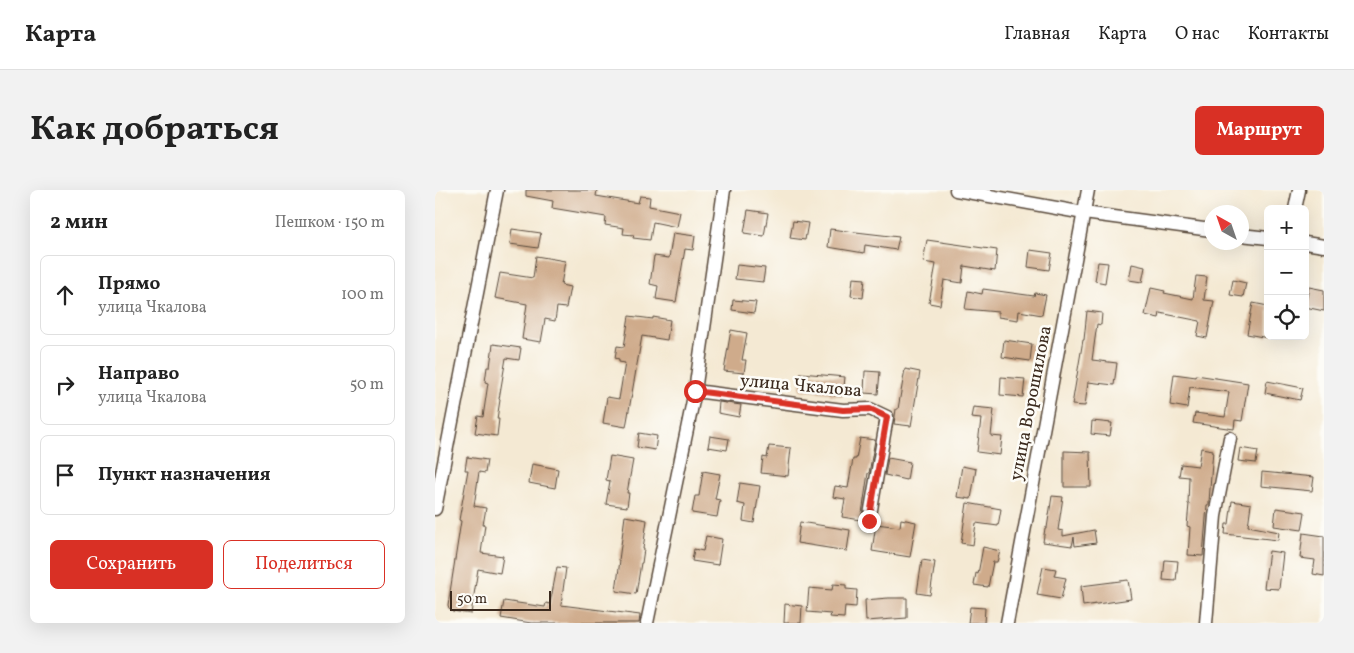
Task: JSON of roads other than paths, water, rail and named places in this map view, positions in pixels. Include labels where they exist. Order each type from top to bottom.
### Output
[{"type":"street","points":[[435,509],[497,190]]},
{"type":"street","points":[[647,623],[695,391],[724,190]]},
{"type":"street","points":[[956,190],[1084,213],[1204,229]]},
{"type":"street","name":"улица Ворошилова","points":[[1007,623],[1088,190]]},
{"type":"street","points":[[1296,205],[1299,190]]},
{"type":"street","points":[[1249,235],[1264,237]]},
{"type":"street","points":[[1309,244],[1324,246]]},
{"type":"street","name":"улица Чкалова","points":[[695,391],[843,410],[870,409],[887,417],[869,521]]},
{"type":"street","points":[[1206,623],[1215,516],[1230,438]]}]
